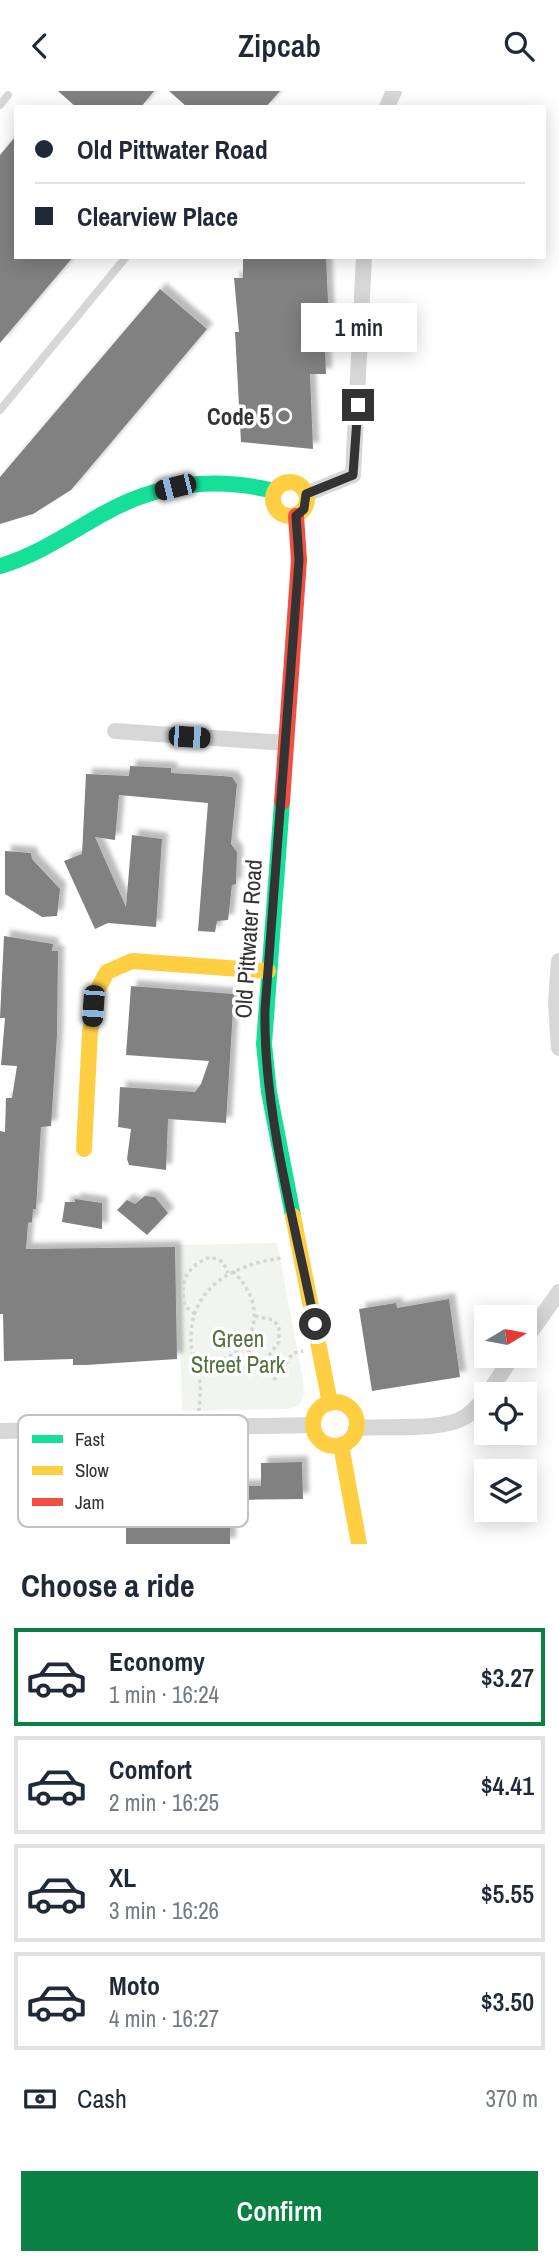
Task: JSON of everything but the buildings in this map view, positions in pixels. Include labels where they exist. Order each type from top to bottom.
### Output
[{"type":"street","points":[[306,494],[353,475],[364,259]]},
{"type":"street","points":[[0,566],[41,550],[122,504],[155,492],[216,482],[236,482],[274,491]]},
{"type":"street","points":[[291,482],[301,485],[306,494],[304,509],[296,516],[284,516],[275,509],[274,491],[281,484],[291,482]]},
{"type":"street","name":"Old Pittwater Road","points":[[296,516],[299,560],[264,1044],[269,1092],[330,1403]]},
{"type":"street","points":[[115,731],[286,743]]},
{"type":"street","points":[[84,1149],[93,1006],[104,974],[118,964],[132,961],[268,971]]},
{"type":"street","points":[[559,961],[559,1048]]},
{"type":"street","points":[[537,1323],[559,1292]]},
{"type":"street","points":[[356,1428],[444,1424],[463,1418],[483,1399],[504,1369]]},
{"type":"street","points":[[330,1403],[350,1409],[356,1428],[352,1437],[341,1445],[322,1442],[313,1425],[318,1411],[330,1403]]},
{"type":"street","points":[[248,1427],[313,1425]]},
{"type":"street","points":[[0,1430],[18,1430]]},
{"type":"street","points":[[341,1445],[359,1544]]},
{"type":"lane","points":[[0,105],[8,95]]},
{"type":"lane","points":[[0,410],[124,259]]},
{"type":"path","points":[[199,1415],[200,1381],[191,1335],[194,1314],[203,1297],[229,1272],[301,1255]]},
{"type":"path","points":[[194,1314],[188,1311],[183,1298],[185,1276],[209,1257],[223,1262],[229,1272],[248,1287],[255,1316],[252,1330],[242,1346],[221,1361],[195,1364]]},
{"type":"path","points":[[255,1316],[273,1321],[280,1334],[279,1342],[260,1367],[275,1379],[293,1353],[319,1347]]},
{"type":"path","points":[[242,1346],[263,1363]]},
{"type":"green space","name":"Green Street Park","points":[[277,1243],[303,1379],[304,1393],[299,1405],[289,1409],[182,1411],[178,1245]]},
{"type":"traffic: fast","points":[[0,566],[40,550],[121,504],[142,496],[207,484],[252,486],[274,491]]},
{"type":"traffic: fast","points":[[282,802],[264,1044],[269,1092],[293,1216]]},
{"type":"traffic: slow","points":[[290,482],[302,487],[307,499],[302,511],[290,516],[278,511],[273,499],[278,487],[290,482]]},
{"type":"traffic: slow","points":[[84,1149],[90,1032],[98,989],[107,972],[132,961],[268,971]]},
{"type":"traffic: slow","points":[[293,1216],[330,1403]]},
{"type":"traffic: slow","points":[[335,1402],[350,1409],[357,1424],[350,1439],[335,1446],[320,1439],[313,1424],[320,1409],[335,1402]]},
{"type":"traffic: slow","points":[[341,1445],[359,1544]]},
{"type":"traffic: jam","points":[[282,802],[299,560],[296,516]]},
{"type":"place","name":"Code 5","points":[[284,416]]},
{"type":"route","points":[[315,1324],[269,1092],[264,1044],[265,1010],[299,560],[296,516],[307,505],[306,494],[353,475],[358,405]]}]
